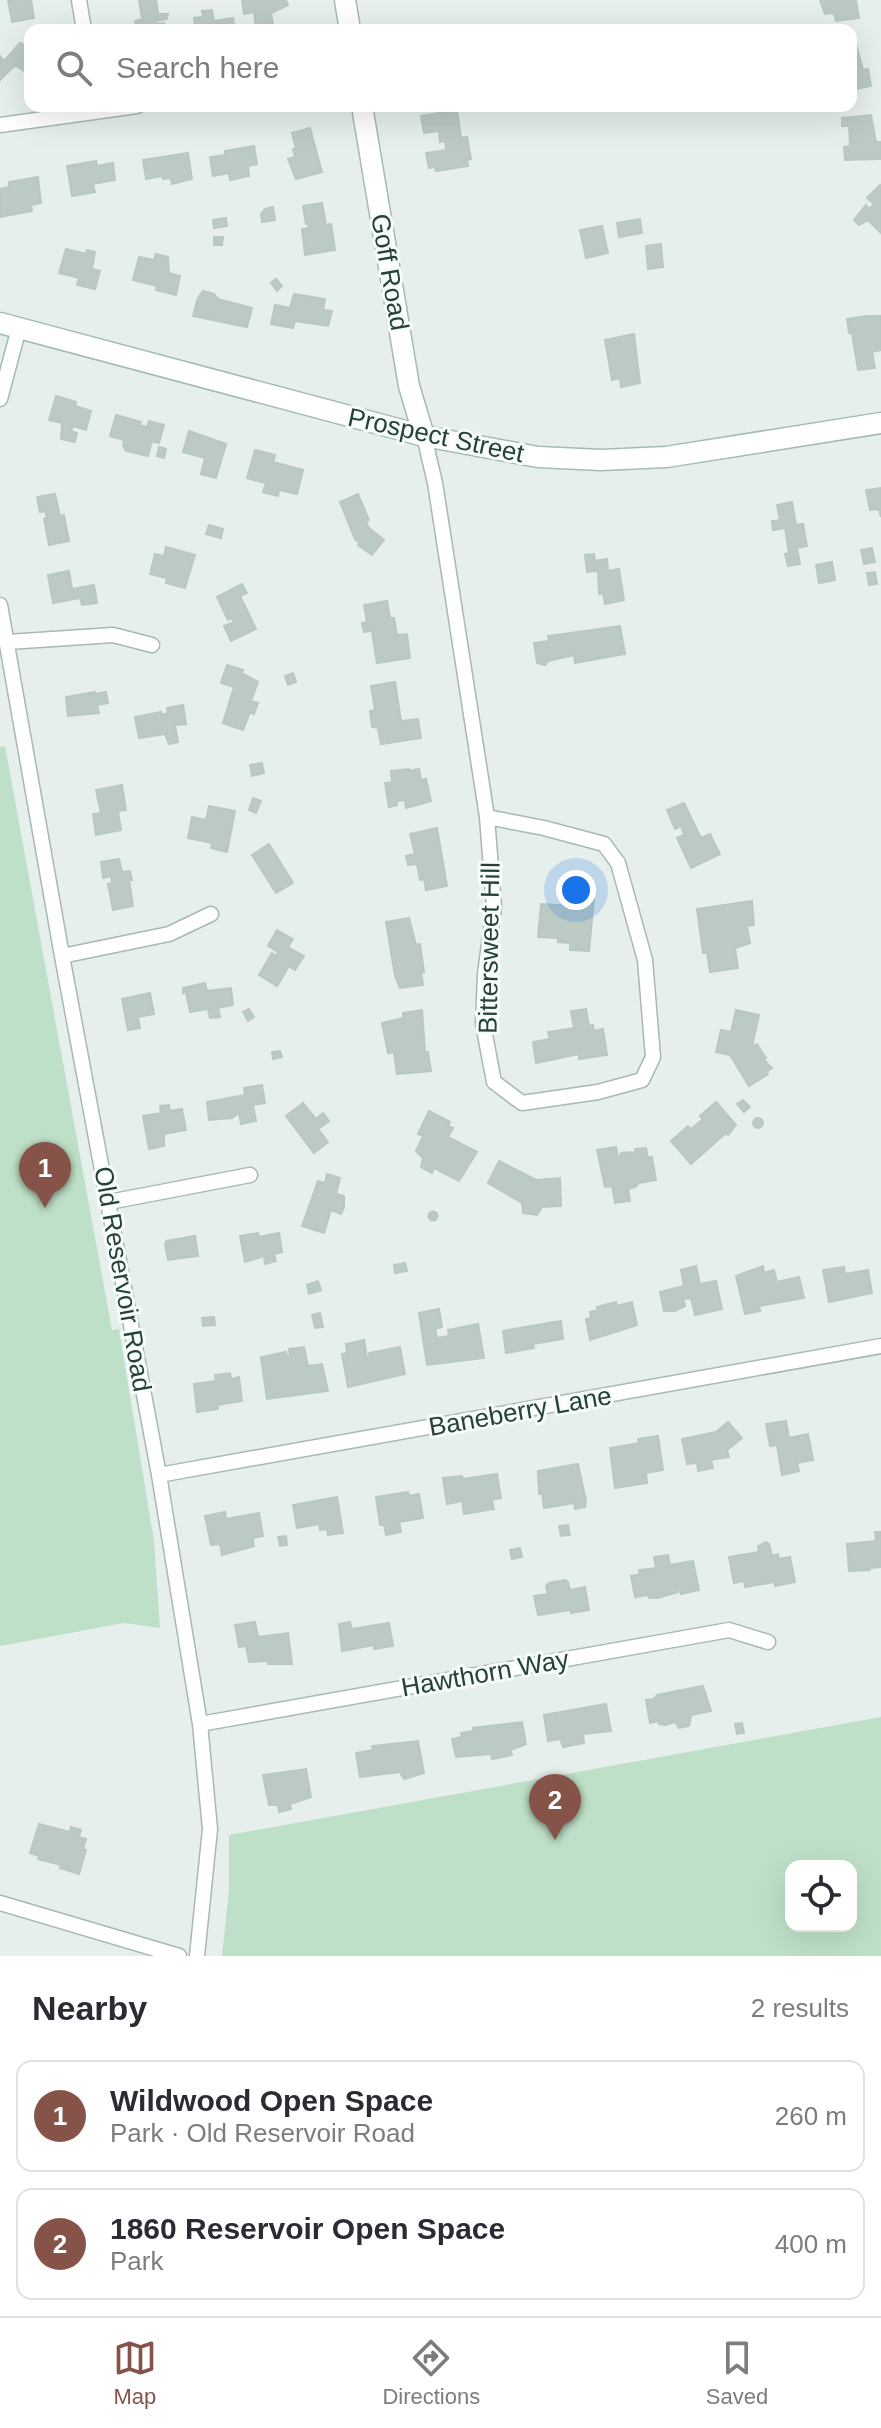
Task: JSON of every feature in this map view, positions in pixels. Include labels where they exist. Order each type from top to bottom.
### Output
[{"type":"main road","points":[[345,0],[349,24]]},
{"type":"main road","name":"Goff Road","points":[[363,112],[409,386],[424,436]]},
{"type":"main road","name":"Prospect Street","points":[[9,326],[424,436],[538,457],[633,460],[731,449],[881,423]]},
{"type":"street","points":[[79,0],[83,24]]},
{"type":"street","points":[[0,125],[78,112]]},
{"type":"street","points":[[0,399],[9,326]]},
{"type":"street","name":"Bittersweet Hill","points":[[424,436],[435,483],[487,817],[494,907],[485,974],[483,1024],[494,1082],[522,1103],[598,1092],[642,1080],[653,1057],[645,960],[618,863],[604,844],[487,817]]},
{"type":"street","name":"Old Reservoir Road","points":[[0,605],[159,1475],[200,1724],[210,1829],[197,1956]]},
{"type":"street","points":[[8,642],[113,635],[152,645]]},
{"type":"street","points":[[62,956],[169,934],[211,914]]},
{"type":"street","points":[[109,1202],[250,1175]]},
{"type":"street","name":"Baneberry Lane","points":[[159,1475],[881,1346]]},
{"type":"street","name":"Hawthorn Way","points":[[200,1724],[729,1630],[768,1642]]},
{"type":"street","points":[[0,1903],[179,1956]]},
{"type":"green space","points":[[5,746],[112,1330],[119,1329],[154,1541],[160,1628],[124,1623],[0,1646],[0,747]]},
{"type":"green space","points":[[881,1717],[881,1956],[222,1956],[229,1889],[229,1835]]},
{"type":"building","points":[[8,0],[31,0],[34,18],[12,22]]},
{"type":"building","points":[[139,0],[156,0],[158,12],[155,14],[168,14],[167,19],[156,21],[156,24],[136,24],[135,21],[142,19]]},
{"type":"building","points":[[242,0],[286,0],[288,5],[271,13],[273,24],[255,24],[254,12],[244,14]]},
{"type":"building","points":[[820,0],[856,0],[859,18],[836,21],[834,13],[825,14]]},
{"type":"building","points":[[212,10],[214,21],[233,18],[234,24],[195,24],[194,18],[203,17],[202,11]]},
{"type":"building","points":[[20,43],[24,44],[24,71],[15,65],[0,80],[0,56],[4,61]]},
{"type":"building","points":[[857,48],[863,70],[868,69],[871,86],[857,89]]},
{"type":"building","points":[[457,112],[461,138],[467,137],[471,159],[467,160],[468,166],[436,171],[435,167],[429,168],[426,153],[446,150],[445,141],[440,142],[439,131],[424,133],[421,116]]},
{"type":"building","points":[[871,115],[876,142],[881,142],[881,159],[845,160],[844,147],[850,146],[849,126],[842,126],[842,118]]},
{"type":"building","points":[[310,128],[322,172],[296,179],[288,159],[295,157],[292,133]]},
{"type":"building","points":[[254,146],[257,164],[248,166],[249,176],[230,180],[229,173],[213,176],[210,157]]},
{"type":"building","points":[[188,153],[192,179],[172,184],[171,178],[163,179],[162,176],[146,179],[143,160]]},
{"type":"building","points":[[96,161],[97,166],[113,163],[115,180],[93,184],[95,192],[72,196],[67,166]]},
{"type":"building","points":[[38,177],[41,203],[31,205],[32,211],[0,217],[0,189],[9,187],[9,182]]},
{"type":"building","points":[[880,185],[881,233],[868,220],[859,225],[854,220],[866,205],[869,209],[874,204],[867,198]]},
{"type":"building","points":[[322,203],[326,225],[331,224],[335,250],[305,255],[302,229],[309,228],[303,206]]},
{"type":"building","points":[[273,207],[275,220],[262,222],[261,214]]},
{"type":"building","points":[[226,218],[227,226],[214,228],[213,220]]},
{"type":"building","points":[[640,219],[642,233],[619,237],[617,223]]},
{"type":"building","points":[[602,226],[608,253],[586,258],[580,230]]},
{"type":"building","points":[[214,237],[223,237],[222,245],[214,245]]},
{"type":"building","points":[[661,244],[663,267],[648,269],[646,246]]},
{"type":"building","points":[[66,249],[86,254],[87,250],[95,252],[92,269],[100,271],[95,289],[77,285],[79,278],[59,273]]},
{"type":"building","points":[[156,254],[168,257],[169,273],[180,276],[176,295],[133,280],[139,257],[154,260]]},
{"type":"building","points":[[276,279],[282,286],[277,291],[271,283]]},
{"type":"building","points":[[203,291],[214,294],[218,299],[252,308],[247,327],[193,316]]},
{"type":"building","points":[[294,294],[325,299],[323,310],[332,311],[328,326],[295,321],[293,328],[271,324],[275,305],[290,308]]},
{"type":"building","points":[[881,316],[881,350],[872,352],[875,368],[858,370],[847,319]]},
{"type":"building","points":[[634,334],[640,383],[621,387],[620,378],[612,380],[605,340]]},
{"type":"building","points":[[56,396],[91,411],[86,430],[73,426],[71,431],[77,433],[75,442],[61,439],[62,423],[49,420]]},
{"type":"building","points":[[116,415],[141,422],[140,425],[147,427],[149,421],[164,425],[159,443],[152,441],[148,456],[126,451],[124,440],[110,436]]},
{"type":"building","points":[[189,431],[226,444],[216,478],[201,474],[205,458],[183,452]]},
{"type":"building","points":[[159,447],[166,449],[164,458],[157,456]]},
{"type":"building","points":[[255,450],[275,455],[273,462],[303,470],[297,494],[279,490],[278,496],[263,492],[266,483],[247,478]]},
{"type":"building","points":[[881,488],[881,517],[879,509],[870,510],[866,490]]},
{"type":"building","points":[[55,494],[60,516],[64,515],[69,541],[49,545],[44,519],[47,518],[45,511],[40,512],[37,497]]},
{"type":"building","points":[[358,494],[369,520],[366,522],[369,528],[384,540],[372,555],[358,545],[340,502]]},
{"type":"building","points":[[792,502],[796,525],[803,524],[807,546],[797,548],[800,564],[788,566],[785,528],[773,530],[772,521],[780,520],[777,505]]},
{"type":"building","points":[[209,525],[223,529],[221,538],[206,534]]},
{"type":"building","points":[[166,547],[195,555],[185,588],[166,583],[167,578],[150,574],[155,554],[164,556]]},
{"type":"building","points":[[872,548],[875,562],[864,564],[861,550]]},
{"type":"building","points":[[594,554],[595,561],[607,559],[608,571],[619,569],[624,600],[605,604],[603,593],[599,594],[598,571],[587,572],[585,555]]},
{"type":"building","points":[[832,562],[835,580],[819,583],[816,565]]},
{"type":"building","points":[[69,571],[72,589],[94,585],[97,603],[82,605],[80,598],[53,603],[48,575]]},
{"type":"building","points":[[875,572],[877,584],[869,585],[867,573]]},
{"type":"building","points":[[242,584],[247,593],[240,596],[256,629],[231,641],[224,626],[234,622],[232,618],[228,620],[217,597]]},
{"type":"building","points":[[387,601],[397,635],[407,634],[410,658],[377,663],[372,631],[364,632],[362,623],[367,622],[364,605]]},
{"type":"building","points":[[620,626],[625,654],[575,663],[574,655],[548,661],[545,665],[537,663],[534,643],[549,641],[548,636]]},
{"type":"building","points":[[227,665],[243,670],[242,673],[258,682],[251,701],[258,703],[254,714],[250,712],[243,730],[223,723],[234,687],[221,683]]},
{"type":"building","points":[[293,673],[296,682],[288,685],[285,676]]},
{"type":"building","points":[[395,682],[401,721],[418,719],[421,738],[381,744],[378,728],[372,727],[370,711],[375,710],[371,686]]},
{"type":"building","points":[[106,692],[108,703],[97,705],[99,713],[68,716],[66,697]]},
{"type":"building","points":[[183,705],[186,724],[175,725],[178,742],[169,744],[165,734],[139,738],[135,717],[161,712],[161,715],[168,713],[167,708]]},
{"type":"building","points":[[262,763],[264,773],[252,776],[250,765]]},
{"type":"building","points":[[419,769],[421,780],[426,779],[431,801],[406,808],[405,800],[397,801],[397,805],[389,807],[385,783],[392,782],[391,771]]},
{"type":"building","points":[[122,785],[126,810],[118,811],[121,830],[96,835],[93,814],[101,813],[96,790]]},
{"type":"building","points":[[253,798],[261,801],[256,813],[249,810]]},
{"type":"building","points":[[684,803],[701,838],[710,834],[720,854],[691,868],[677,838],[684,835],[681,826],[675,829],[667,810]]},
{"type":"building","points":[[209,806],[235,811],[227,852],[211,848],[212,843],[188,838],[192,817],[206,820]]},
{"type":"building","points":[[437,828],[447,886],[426,890],[417,864],[408,865],[406,856],[415,854],[410,834]]},
{"type":"building","points":[[269,844],[293,883],[276,893],[252,855]]},
{"type":"building","points":[[119,859],[122,872],[130,871],[133,906],[113,910],[108,884],[112,883],[111,876],[103,878],[101,862]]},
{"type":"building","points":[[577,897],[594,899],[589,951],[570,950],[570,943],[558,942],[558,938],[538,937],[541,904],[576,906]]},
{"type":"building","points":[[752,901],[754,925],[747,926],[750,943],[735,948],[738,968],[710,972],[707,953],[703,953],[697,909]]},
{"type":"building","points":[[409,918],[416,945],[420,944],[423,985],[400,988],[395,976],[386,922]]},
{"type":"building","points":[[277,930],[293,939],[288,947],[304,956],[295,970],[289,966],[277,986],[259,975],[272,953],[276,956],[278,952],[268,946]]},
{"type":"building","points":[[205,983],[207,991],[231,988],[233,1005],[218,1008],[220,1017],[210,1018],[208,1009],[190,1012],[183,988]]},
{"type":"building","points":[[150,993],[154,1014],[138,1017],[140,1028],[128,1030],[122,999]]},
{"type":"building","points":[[249,1009],[254,1017],[248,1021],[243,1012]]},
{"type":"building","points":[[586,1009],[589,1026],[593,1025],[594,1031],[603,1029],[607,1055],[579,1059],[579,1054],[536,1063],[533,1042],[550,1039],[548,1032],[574,1028],[571,1011]]},
{"type":"building","points":[[422,1010],[425,1052],[428,1052],[431,1071],[397,1074],[394,1052],[388,1053],[382,1023],[403,1018],[403,1013]]},
{"type":"building","points":[[736,1010],[759,1015],[752,1047],[757,1044],[766,1058],[763,1059],[772,1068],[749,1086],[730,1055],[716,1052],[721,1030],[731,1032]]},
{"type":"building","points":[[280,1051],[282,1057],[273,1059],[272,1052]]},
{"type":"building","points":[[262,1085],[265,1103],[253,1105],[256,1121],[241,1124],[239,1113],[232,1118],[209,1120],[207,1102],[245,1095],[244,1088]]},
{"type":"building","points":[[743,1100],[750,1107],[744,1112],[737,1104]]},
{"type":"building","points":[[716,1102],[736,1125],[691,1164],[671,1141],[688,1126],[691,1129],[703,1119],[700,1116]]},
{"type":"building","points":[[303,1103],[316,1119],[323,1113],[329,1121],[318,1129],[328,1142],[314,1153],[286,1116]]},
{"type":"building","points":[[169,1105],[170,1111],[182,1109],[186,1130],[164,1134],[164,1146],[149,1149],[143,1116],[161,1113],[160,1106]]},
{"type":"building","points":[[429,1111],[450,1122],[448,1126],[453,1128],[448,1137],[477,1152],[459,1181],[434,1168],[432,1173],[421,1167],[423,1158],[416,1151],[423,1136],[418,1134]]},
{"type":"building","points":[[758,1118],[763,1123],[758,1128],[753,1123]]},
{"type":"building","points":[[616,1147],[618,1157],[621,1153],[646,1148],[648,1158],[652,1157],[656,1180],[628,1189],[630,1201],[615,1203],[612,1186],[605,1187],[597,1150]]},
{"type":"building","points":[[499,1161],[536,1180],[560,1178],[561,1206],[542,1207],[537,1215],[523,1213],[522,1203],[488,1183]]},
{"type":"building","points":[[327,1174],[340,1178],[336,1194],[344,1196],[344,1207],[341,1214],[331,1210],[324,1233],[302,1226],[318,1181],[325,1183]]},
{"type":"building","points":[[433,1211],[438,1216],[433,1221],[428,1216]]},
{"type":"building","points":[[258,1233],[259,1237],[279,1233],[282,1252],[274,1254],[276,1261],[265,1264],[264,1256],[245,1262],[240,1236]]},
{"type":"building","points":[[195,1236],[198,1256],[168,1260],[166,1241]]},
{"type":"building","points":[[405,1263],[407,1271],[395,1273],[394,1265]]},
{"type":"building","points":[[696,1266],[700,1284],[716,1281],[722,1309],[695,1315],[691,1298],[683,1299],[685,1306],[675,1311],[664,1311],[660,1292],[684,1286],[681,1270]]},
{"type":"building","points":[[763,1266],[764,1273],[774,1270],[777,1282],[799,1277],[804,1298],[759,1306],[760,1311],[745,1314],[736,1276]]},
{"type":"building","points":[[844,1267],[845,1274],[868,1270],[872,1293],[829,1302],[823,1270]]},
{"type":"building","points":[[318,1281],[321,1290],[309,1294],[307,1285]]},
{"type":"building","points":[[616,1302],[617,1306],[632,1302],[637,1325],[590,1340],[586,1319],[591,1318],[590,1312]]},
{"type":"building","points":[[439,1309],[442,1327],[435,1329],[437,1338],[449,1336],[448,1330],[478,1324],[484,1358],[427,1365],[419,1313]]},
{"type":"building","points":[[320,1313],[323,1327],[315,1328],[312,1315]]},
{"type":"building","points":[[214,1317],[215,1325],[203,1326],[202,1318]]},
{"type":"building","points":[[561,1321],[563,1339],[506,1353],[503,1331]]},
{"type":"building","points":[[364,1340],[367,1358],[370,1358],[369,1353],[400,1347],[405,1374],[348,1387],[342,1354],[347,1353],[346,1344]]},
{"type":"building","points":[[304,1347],[308,1366],[322,1364],[328,1391],[267,1399],[261,1357],[286,1352],[290,1356],[289,1349]]},
{"type":"building","points":[[230,1373],[231,1379],[239,1377],[242,1401],[197,1412],[194,1384],[216,1381],[215,1375]]},
{"type":"building","points":[[786,1421],[789,1438],[808,1434],[813,1460],[797,1463],[799,1471],[782,1475],[777,1445],[770,1446],[766,1424]]},
{"type":"building","points":[[728,1422],[742,1438],[727,1450],[729,1457],[711,1460],[713,1468],[698,1471],[697,1463],[687,1464],[682,1439],[716,1432]]},
{"type":"building","points":[[658,1436],[663,1470],[646,1473],[647,1483],[615,1488],[610,1448]]},
{"type":"building","points":[[578,1464],[585,1507],[575,1509],[574,1503],[544,1508],[542,1493],[539,1494],[538,1471]]},
{"type":"building","points":[[497,1474],[501,1498],[492,1500],[494,1509],[464,1514],[462,1501],[447,1504],[443,1478],[462,1476],[463,1479]]},
{"type":"building","points":[[408,1492],[409,1496],[419,1494],[423,1518],[399,1522],[401,1532],[386,1535],[384,1525],[380,1525],[376,1497]]},
{"type":"building","points":[[337,1497],[343,1533],[328,1535],[327,1529],[320,1530],[319,1524],[297,1528],[293,1505]]},
{"type":"building","points":[[225,1512],[226,1519],[259,1513],[263,1536],[253,1538],[254,1546],[222,1555],[220,1544],[211,1545],[205,1516]]},
{"type":"building","points":[[568,1525],[570,1535],[561,1536],[559,1526]]},
{"type":"building","points":[[875,1532],[881,1532],[881,1567],[849,1571],[847,1544],[876,1541]]},
{"type":"building","points":[[286,1536],[287,1545],[280,1546],[278,1537]]},
{"type":"building","points":[[766,1542],[772,1556],[778,1554],[779,1559],[790,1557],[795,1582],[745,1587],[744,1581],[734,1583],[729,1557],[759,1552],[758,1546]]},
{"type":"building","points":[[520,1548],[522,1557],[512,1559],[510,1550]]},
{"type":"building","points":[[668,1555],[670,1565],[693,1561],[699,1590],[681,1594],[677,1589],[678,1592],[658,1598],[649,1598],[648,1595],[635,1597],[631,1576],[640,1574],[639,1570],[656,1568],[654,1557]]},
{"type":"building","points":[[565,1580],[570,1590],[585,1587],[589,1610],[538,1615],[534,1596],[548,1594],[546,1586],[549,1583]]},
{"type":"building","points":[[255,1622],[258,1637],[288,1633],[292,1664],[249,1662],[246,1646],[239,1647],[235,1625]]},
{"type":"building","points":[[350,1622],[352,1629],[389,1623],[393,1646],[374,1649],[374,1645],[342,1651],[339,1624]]},
{"type":"building","points":[[703,1686],[711,1711],[691,1715],[689,1726],[679,1728],[675,1722],[665,1725],[659,1724],[659,1721],[650,1723],[646,1700]]},
{"type":"building","points":[[606,1704],[611,1731],[583,1734],[584,1743],[563,1747],[560,1739],[548,1741],[544,1715]]},
{"type":"building","points":[[522,1722],[526,1744],[510,1750],[512,1755],[492,1759],[491,1754],[456,1757],[452,1739],[462,1737],[461,1733],[473,1731],[473,1728]]},
{"type":"building","points":[[742,1723],[744,1733],[737,1734],[735,1724]]},
{"type":"building","points":[[418,1741],[424,1773],[404,1779],[400,1772],[360,1777],[356,1753],[373,1750],[372,1746]]},
{"type":"building","points":[[306,1769],[311,1797],[290,1804],[291,1809],[279,1812],[278,1805],[269,1805],[263,1775]]},
{"type":"building","points":[[39,1824],[70,1832],[71,1827],[81,1830],[79,1837],[86,1839],[83,1849],[86,1850],[79,1874],[30,1853]]},
{"type":"place","name":"Wildwood Open Space","points":[[45,1208]]},
{"type":"place","name":"1860 Reservoir Open Space","points":[[555,1840]]}]
